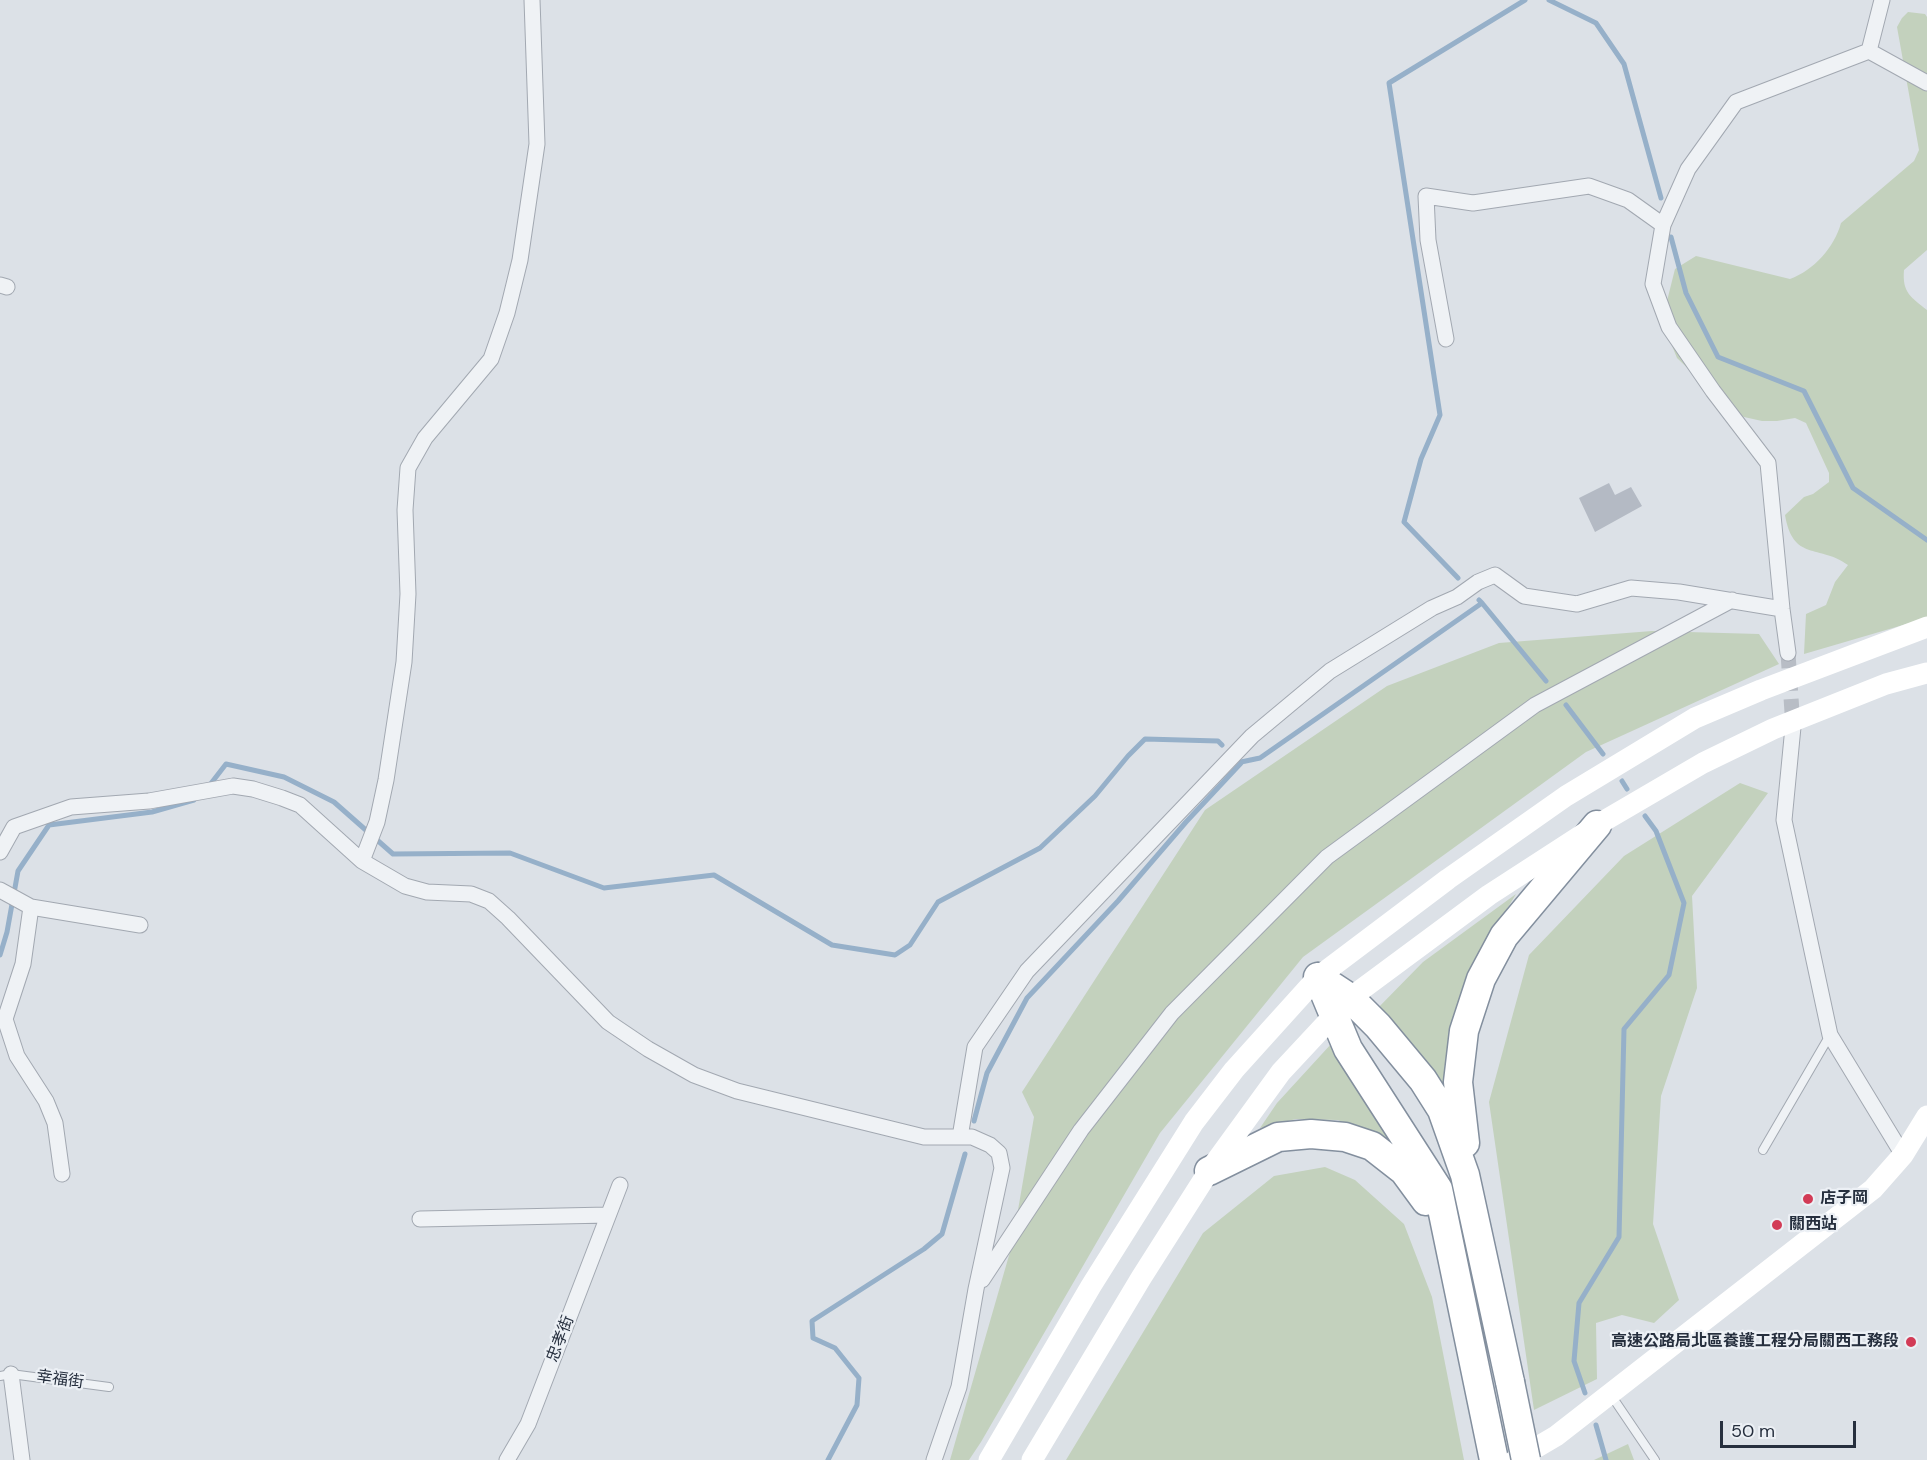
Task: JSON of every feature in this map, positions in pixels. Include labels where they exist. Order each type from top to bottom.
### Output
[{"type":"highway","points":[[1465,1175],[1465,1144],[1458,1082],[1464,1031],[1481,979],[1504,936],[1597,825]]},
{"type":"highway","points":[[1318,977],[1342,1006],[1378,1026],[1423,1080],[1442,1110],[1465,1175],[1526,1460]]},
{"type":"highway","points":[[1342,1006],[1348,1048],[1438,1189],[1494,1460]]},
{"type":"highway","points":[[1209,1171],[1278,1137],[1311,1134],[1345,1137],[1372,1146],[1404,1171],[1448,1232]]},
{"type":"main road","points":[[989,1460],[1091,1286],[1194,1122],[1234,1070],[1318,977],[1448,879],[1566,796],[1695,718],[1761,690],[1927,627]]},
{"type":"main road","points":[[1032,1460],[1141,1278],[1209,1171],[1281,1072],[1342,1006],[1489,895],[1597,825],[1702,763],[1773,729],[1886,684],[1927,673]]},
{"type":"main road","points":[[1515,1460],[1556,1436],[1873,1189],[1903,1155],[1927,1116]]},
{"type":"street","points":[[365,855],[377,822],[404,662],[408,594],[405,510],[408,468],[425,438],[491,359],[507,313],[520,260],[537,144],[532,0]]},
{"type":"street","points":[[1869,51],[1882,0]]},
{"type":"street","points":[[1788,652],[1768,463],[1713,391],[1669,327],[1653,284],[1663,225],[1688,169],[1736,102],[1869,51],[1927,83]]},
{"type":"street","points":[[1446,339],[1428,240],[1426,196],[1473,203],[1589,186],[1628,200],[1663,225]]},
{"type":"street","points":[[960,1137],[975,1047],[1027,971],[1251,736],[1330,671],[1432,608],[1457,597],[1478,582],[1495,575],[1524,596],[1577,604],[1631,588],[1679,592],[1782,609]]},
{"type":"street","points":[[976,1289],[1081,1130],[1172,1013],[1327,858],[1535,705],[1732,600]]},
{"type":"street","points":[[1792,727],[1784,820],[1830,1035],[1903,1155]]},
{"type":"street","points":[[0,852],[14,827],[71,807],[149,801],[233,786],[253,789],[300,805],[405,886],[427,891],[471,894],[489,901],[608,1022],[648,1050],[693,1075],[737,1091],[924,1137],[972,1137],[990,1144],[999,1154],[1002,1168],[976,1289],[959,1387],[934,1460]]},
{"type":"street","points":[[0,890],[31,907],[140,925]]},
{"type":"street","points":[[31,907],[23,964],[5,1019],[17,1056],[46,1101],[55,1123],[62,1174]]},
{"type":"street","name":"忠孝街","points":[[507,1460],[528,1425],[620,1185]]},
{"type":"street","points":[[420,1219],[608,1215]]},
{"type":"street","name":"幸福街","points":[[5,1375],[22,1460]]},
{"type":"lane","points":[[1763,1150],[1830,1035]]},
{"type":"lane","name":"幸福街","points":[[5,1375],[109,1387]]},
{"type":"lane","points":[[1610,1394],[1655,1460]]},
{"type":"green space","points":[[1908,12],[1925,14],[1927,17],[1927,250],[1904,270],[1904,284],[1916,302],[1927,310],[1927,618],[1804,654],[1806,614],[1826,605],[1835,582],[1848,565],[1801,546],[1794,540],[1785,515],[1804,497],[1813,494],[1829,482],[1829,473],[1806,423],[1795,418],[1762,421],[1744,417],[1731,410],[1677,358],[1662,321],[1675,269],[1696,256],[1790,279],[1799,275],[1822,257],[1841,223],[1914,161],[1919,150],[1897,27]]},
{"type":"green space","points":[[1652,631],[1759,634],[1779,664],[1586,752],[1303,957],[1160,1133],[981,1442],[969,1460],[950,1460],[1012,1245],[1034,1117],[1022,1092],[1205,810],[1387,686],[1499,643]]},
{"type":"green space","points":[[1740,783],[1768,793],[1692,896],[1697,988],[1661,1096],[1653,1224],[1679,1300],[1654,1323],[1622,1315],[1596,1323],[1597,1379],[1534,1410],[1489,1102],[1529,955],[1624,856]]},
{"type":"green space","points":[[1516,894],[1498,924],[1452,1026],[1445,1063],[1443,1091],[1375,1011],[1423,962]]},
{"type":"green space","points":[[1332,1043],[1420,1174],[1385,1141],[1338,1120],[1296,1119],[1260,1128],[1277,1103]]},
{"type":"green space","points":[[1325,1167],[1355,1180],[1404,1224],[1432,1297],[1464,1460],[1066,1460],[1203,1233],[1274,1176]]},
{"type":"green space","points":[[1628,1444],[1634,1460],[1594,1460]]},
{"type":"building","points":[[1609,483],[1615,495],[1631,487],[1642,506],[1595,532],[1579,498]]},
{"type":"waterway","points":[[1458,578],[1404,522],[1421,459],[1440,415],[1389,83],[1525,0]]},
{"type":"waterway","points":[[1549,0],[1596,23],[1624,64],[1661,198]]},
{"type":"waterway","points":[[1671,237],[1686,293],[1718,357],[1804,391],[1853,488],[1927,540]]},
{"type":"waterway","points":[[1241,762],[1260,758],[1482,603],[1479,600]]},
{"type":"waterway","points":[[1482,603],[1546,681]]},
{"type":"waterway","points":[[1566,705],[1603,754]]},
{"type":"waterway","points":[[209,786],[226,764],[284,777],[334,802],[393,854],[510,853],[604,888],[714,875],[832,945],[895,955],[910,945],[938,902],[1040,848],[1095,796],[1145,739],[1218,741],[1222,745]]},
{"type":"waterway","points":[[974,1121],[987,1073],[1027,998],[1118,901],[1186,822],[1242,762]]},
{"type":"waterway","points":[[1622,781],[1627,789]]},
{"type":"waterway","points":[[0,955],[7,932],[18,871],[49,825],[152,812],[194,800]]},
{"type":"waterway","points":[[1585,1393],[1574,1361],[1579,1303],[1619,1237],[1624,1029],[1669,975],[1684,903],[1656,831],[1645,816]]},
{"type":"waterway","points":[[828,1460],[857,1405],[859,1378],[835,1348],[813,1338],[812,1321],[924,1249],[942,1234],[965,1154]]},
{"type":"waterway","points":[[1596,1425],[1606,1460]]},
{"type":"tunnel","points":[[1788,653],[1793,727]]},
{"type":"place","name":"店子岡","points":[[1808,1199]]},
{"type":"place","name":"關西站","points":[[1777,1225]]},
{"type":"place","name":"高速公路局北區養護工程分局關西工務段","points":[[1911,1342]]}]
